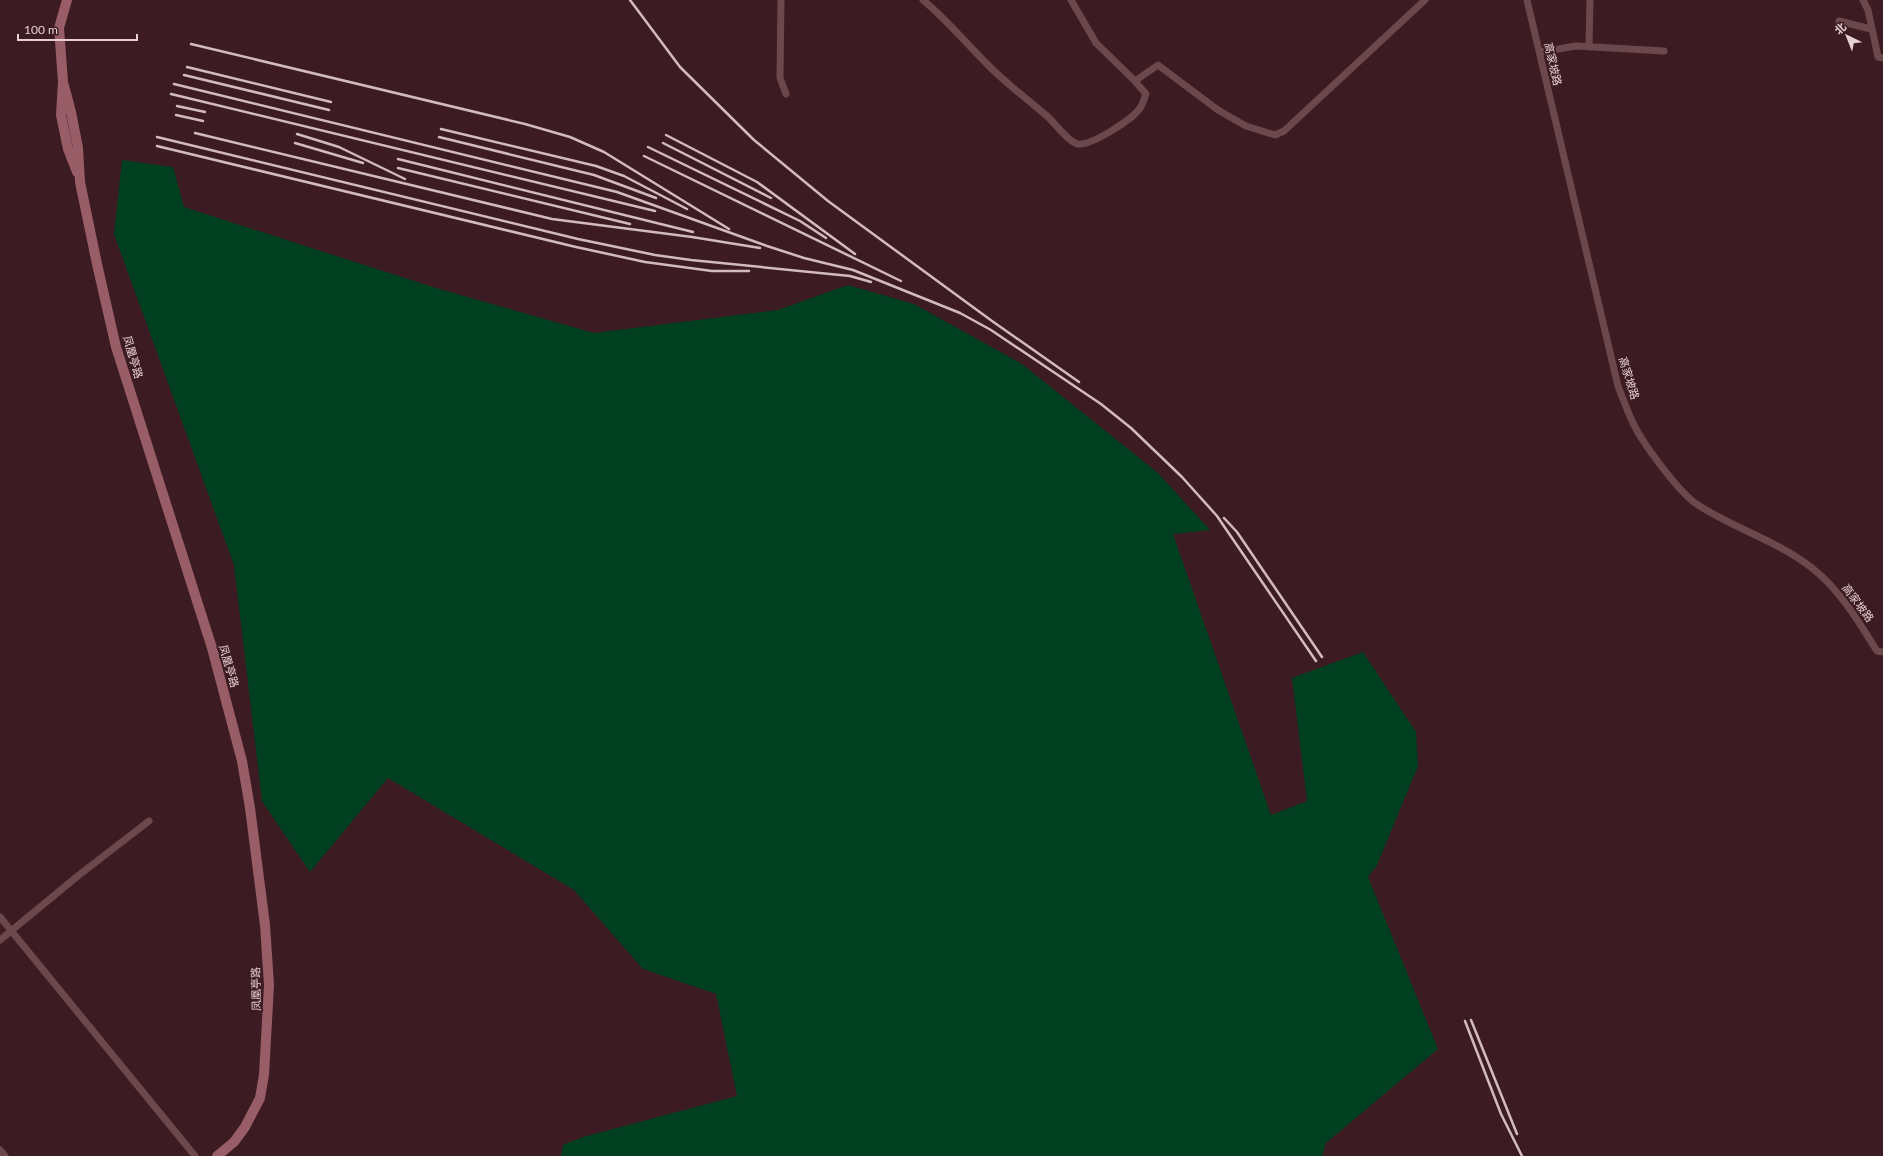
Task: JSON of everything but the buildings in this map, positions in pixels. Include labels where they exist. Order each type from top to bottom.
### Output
[{"type":"street","name":"凤凰亭路","points":[[67,0],[59,28],[63,82],[72,112],[78,148],[80,182],[97,264],[116,347],[212,648],[242,761],[250,808],[265,925],[269,985],[264,1075],[260,1098],[245,1127],[234,1142],[217,1156]]},
{"type":"street","points":[[781,0],[780,78],[786,94]]},
{"type":"street","points":[[923,0],[958,32],[985,62],[1048,116],[1072,141],[1078,144],[1110,132],[1126,121],[1140,109],[1146,94],[1135,81],[1096,44],[1071,0]]},
{"type":"street","points":[[1135,81],[1158,65],[1218,110],[1246,126],[1275,135],[1284,132],[1425,0]]},
{"type":"street","name":"高家坡路","points":[[1527,0],[1618,386],[1634,425],[1645,443],[1679,488],[1697,505],[1785,550],[1812,568],[1828,583],[1855,616],[1877,651],[1883,652]]},
{"type":"street","points":[[1589,46],[1590,0]]},
{"type":"street","points":[[1863,0],[1868,10],[1878,57],[1883,58]]},
{"type":"street","points":[[1839,21],[1871,29]]},
{"type":"street","points":[[1541,52],[1576,46],[1664,51]]},
{"type":"street","points":[[0,940],[64,889],[79,874],[149,821]]},
{"type":"street","points":[[0,917],[195,1156]]},
{"type":"street","points":[[0,1150],[5,1156]]},
{"type":"green space","points":[[122,160],[173,167],[184,207],[436,288],[594,333],[778,310],[848,285],[914,304],[1022,364],[1158,473],[1210,530],[1173,534],[1271,815],[1307,801],[1292,678],[1363,652],[1416,732],[1418,766],[1377,865],[1368,877],[1438,1049],[1326,1143],[1322,1156],[561,1156],[563,1145],[583,1137],[737,1096],[716,994],[643,969],[574,890],[388,778],[310,872],[262,801],[234,565],[114,234]]},
{"type":"railway","points":[[630,0],[680,67],[754,140],[828,201],[992,321],[1079,382]]},
{"type":"railway","points":[[191,44],[525,124],[570,137],[604,152],[729,229]]},
{"type":"railway","points":[[187,67],[331,102]]},
{"type":"railway","points":[[184,75],[329,110]]},
{"type":"railway","points":[[174,84],[617,192],[767,246],[804,258],[853,270],[960,313],[991,330],[1101,404],[1131,428],[1182,477],[1217,516],[1316,661]]},
{"type":"railway","points":[[171,94],[655,211]]},
{"type":"railway","points":[[177,106],[205,112]]},
{"type":"railway","points":[[176,115],[203,121]]},
{"type":"railway","points":[[441,129],[596,166],[624,176],[687,209]]},
{"type":"railway","points":[[195,133],[552,219],[692,237],[760,248]]},
{"type":"railway","points":[[297,134],[339,147],[405,179]]},
{"type":"railway","points":[[666,135],[757,182],[855,254]]},
{"type":"railway","points":[[157,137],[578,239],[655,255],[850,276],[871,282]]},
{"type":"railway","points":[[439,137],[594,175],[656,198]]},
{"type":"railway","points":[[295,143],[363,163]]},
{"type":"railway","points":[[663,143],[771,198]]},
{"type":"railway","points":[[157,146],[576,247],[645,262],[712,271],[749,271]]},
{"type":"railway","points":[[648,147],[800,221],[826,238]]},
{"type":"railway","points":[[644,156],[901,281]]},
{"type":"railway","points":[[398,159],[693,232]]},
{"type":"railway","points":[[398,168],[630,224]]},
{"type":"railway","points":[[1224,518],[1237,532],[1322,657]]},
{"type":"railway","points":[[1471,1020],[1517,1134]]},
{"type":"railway","points":[[1465,1021],[1501,1114],[1522,1156]]}]
